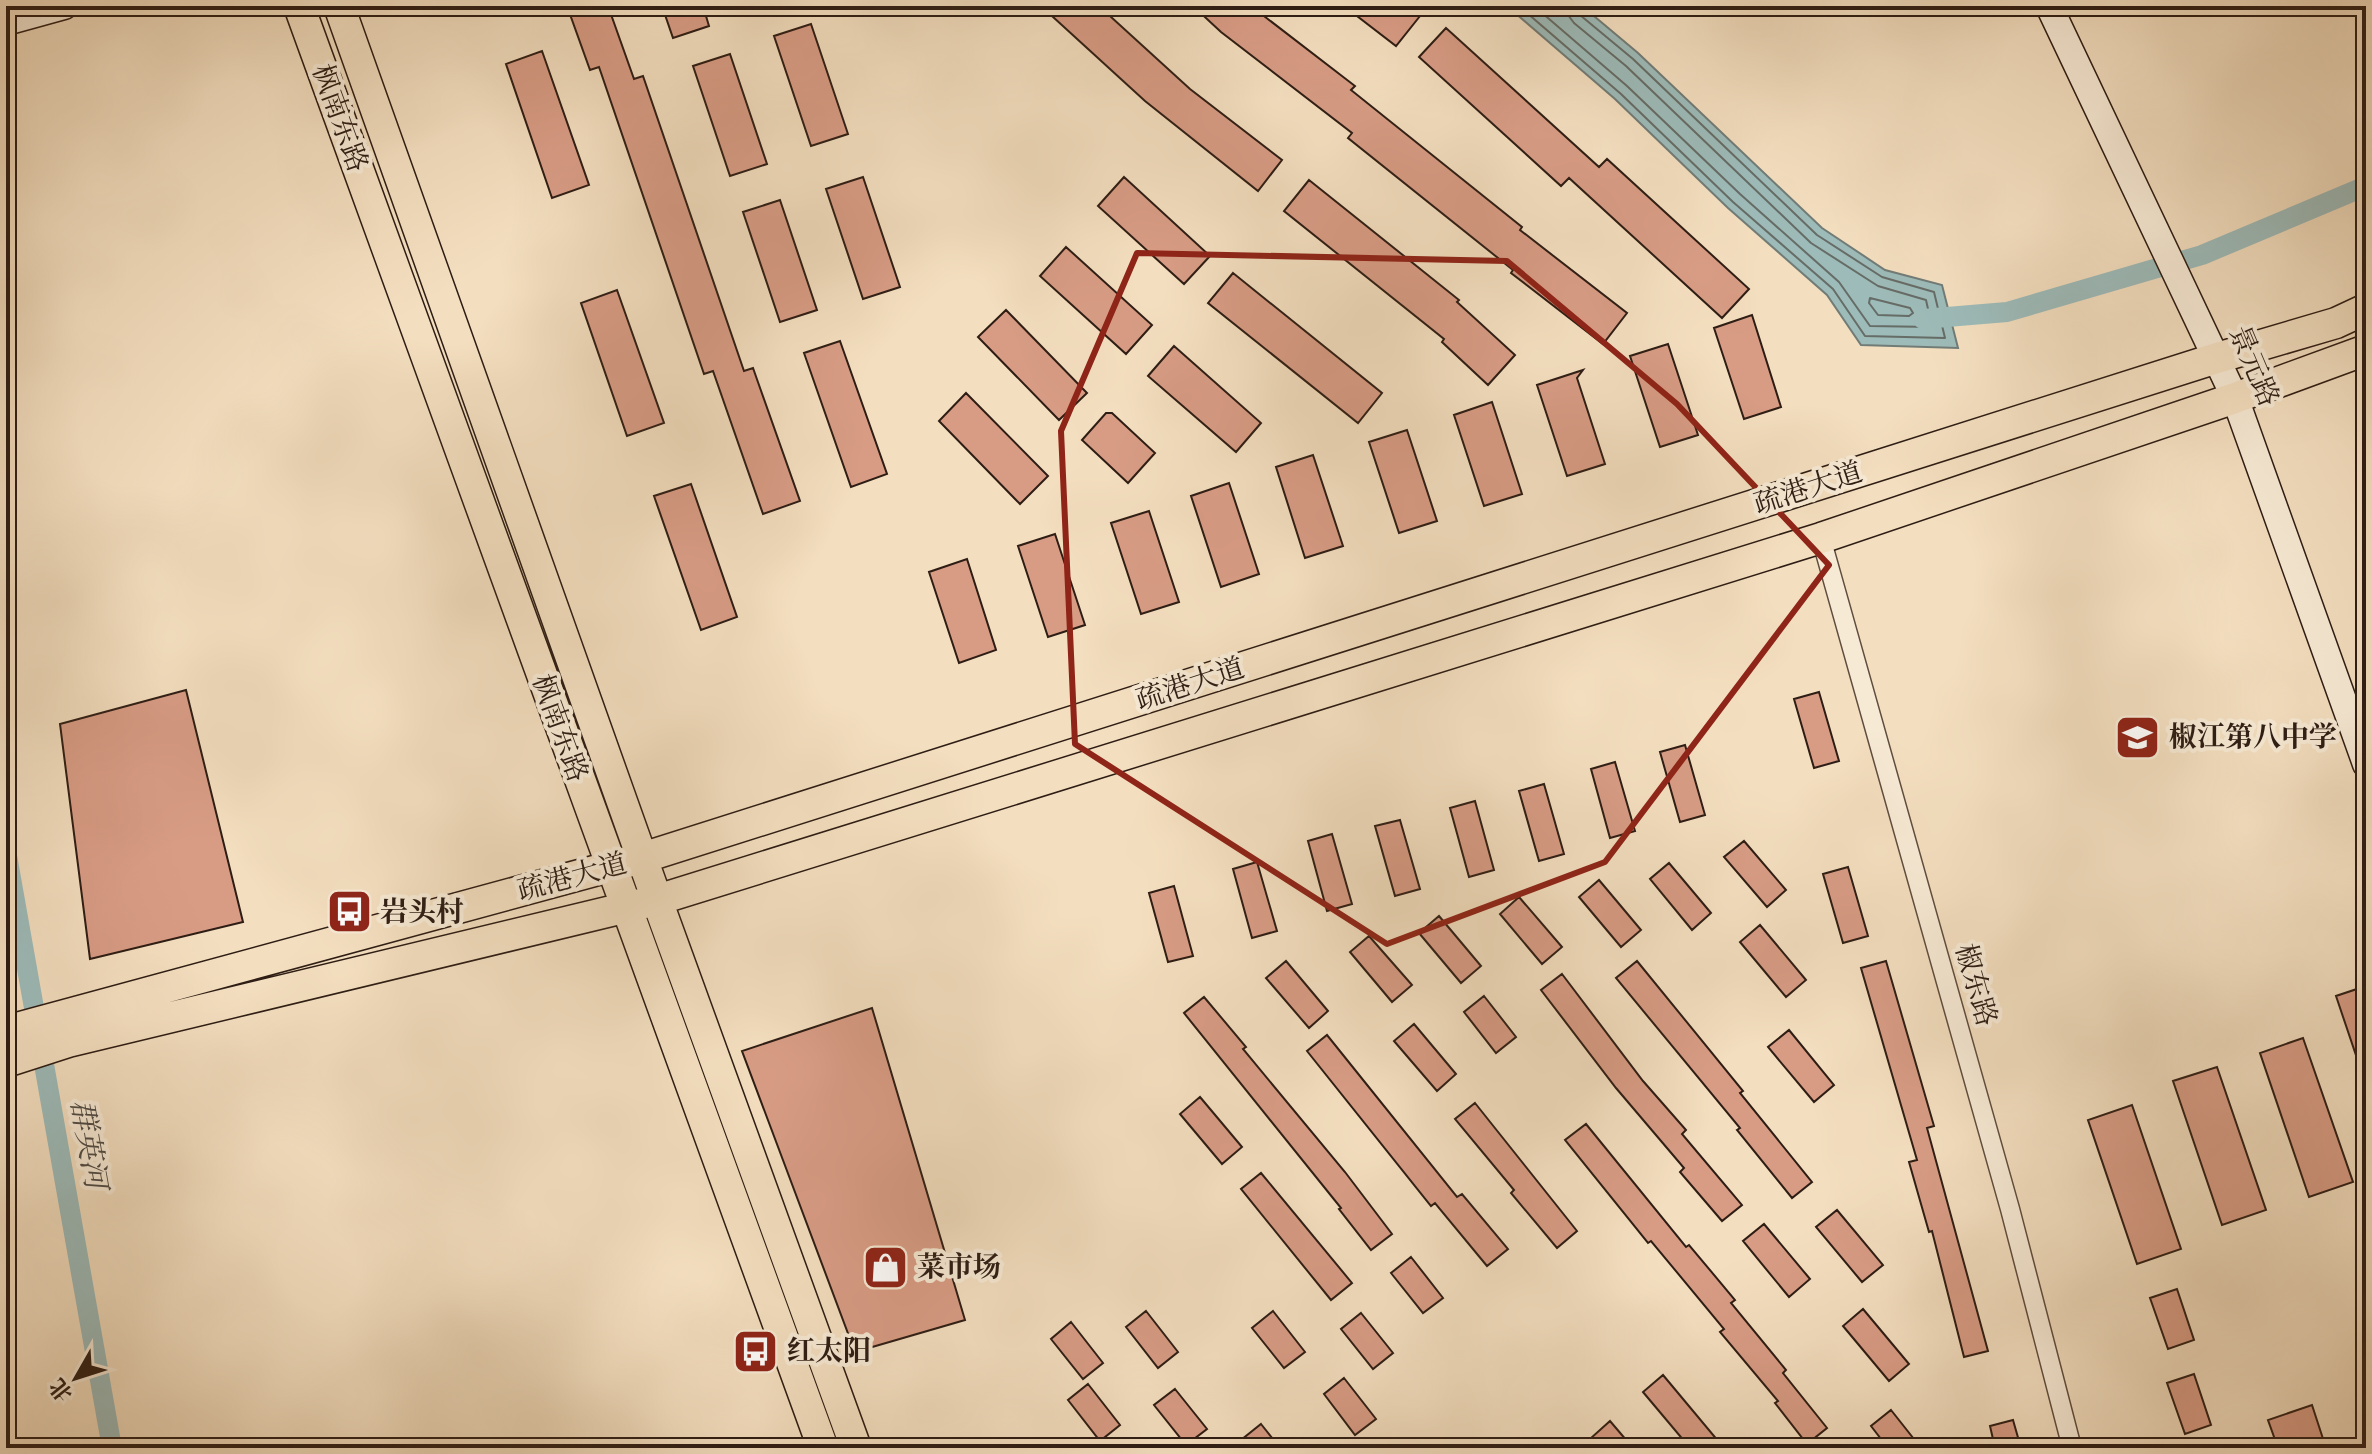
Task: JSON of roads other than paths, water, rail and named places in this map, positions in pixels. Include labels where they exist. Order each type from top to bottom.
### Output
[{"type":"main road","points":[[6,22],[64,6]]},
{"type":"main road","name":"枫南东路","points":[[299,6],[823,1448]]},
{"type":"main road","points":[[339,6],[856,1448]]},
{"type":"main road","name":"景元路","points":[[2049,6],[2235,398],[2366,764]]},
{"type":"main road","name":"疏港大道","points":[[13,1044],[642,858],[2217,358],[2336,323],[2366,309]]},
{"type":"main road","name":"疏港大道","points":[[62,1029],[657,900],[1821,538],[2235,398],[2366,350]]},
{"type":"street","name":"椒东路","points":[[1821,538],[2010,1209],[2072,1448]]},
{"type":"water","points":[[1507,6],[1582,6],[1638,53],[1822,228],[1885,270],[1942,285],[1958,348],[1861,345],[1827,295],[1728,208],[1615,99]]},
{"type":"waterway","points":[[1923,319],[2007,312],[2202,255],[2366,186]]},
{"type":"waterway","name":"群英河","points":[[6,850],[112,1448]]},
{"type":"place","name":"椒江第八中学","points":[[2138,737]]},
{"type":"place","name":"岩头村","points":[[349,912]]},
{"type":"place","name":"菜市场","points":[[886,1267]]},
{"type":"place","name":"红太阳","points":[[756,1351]]}]
